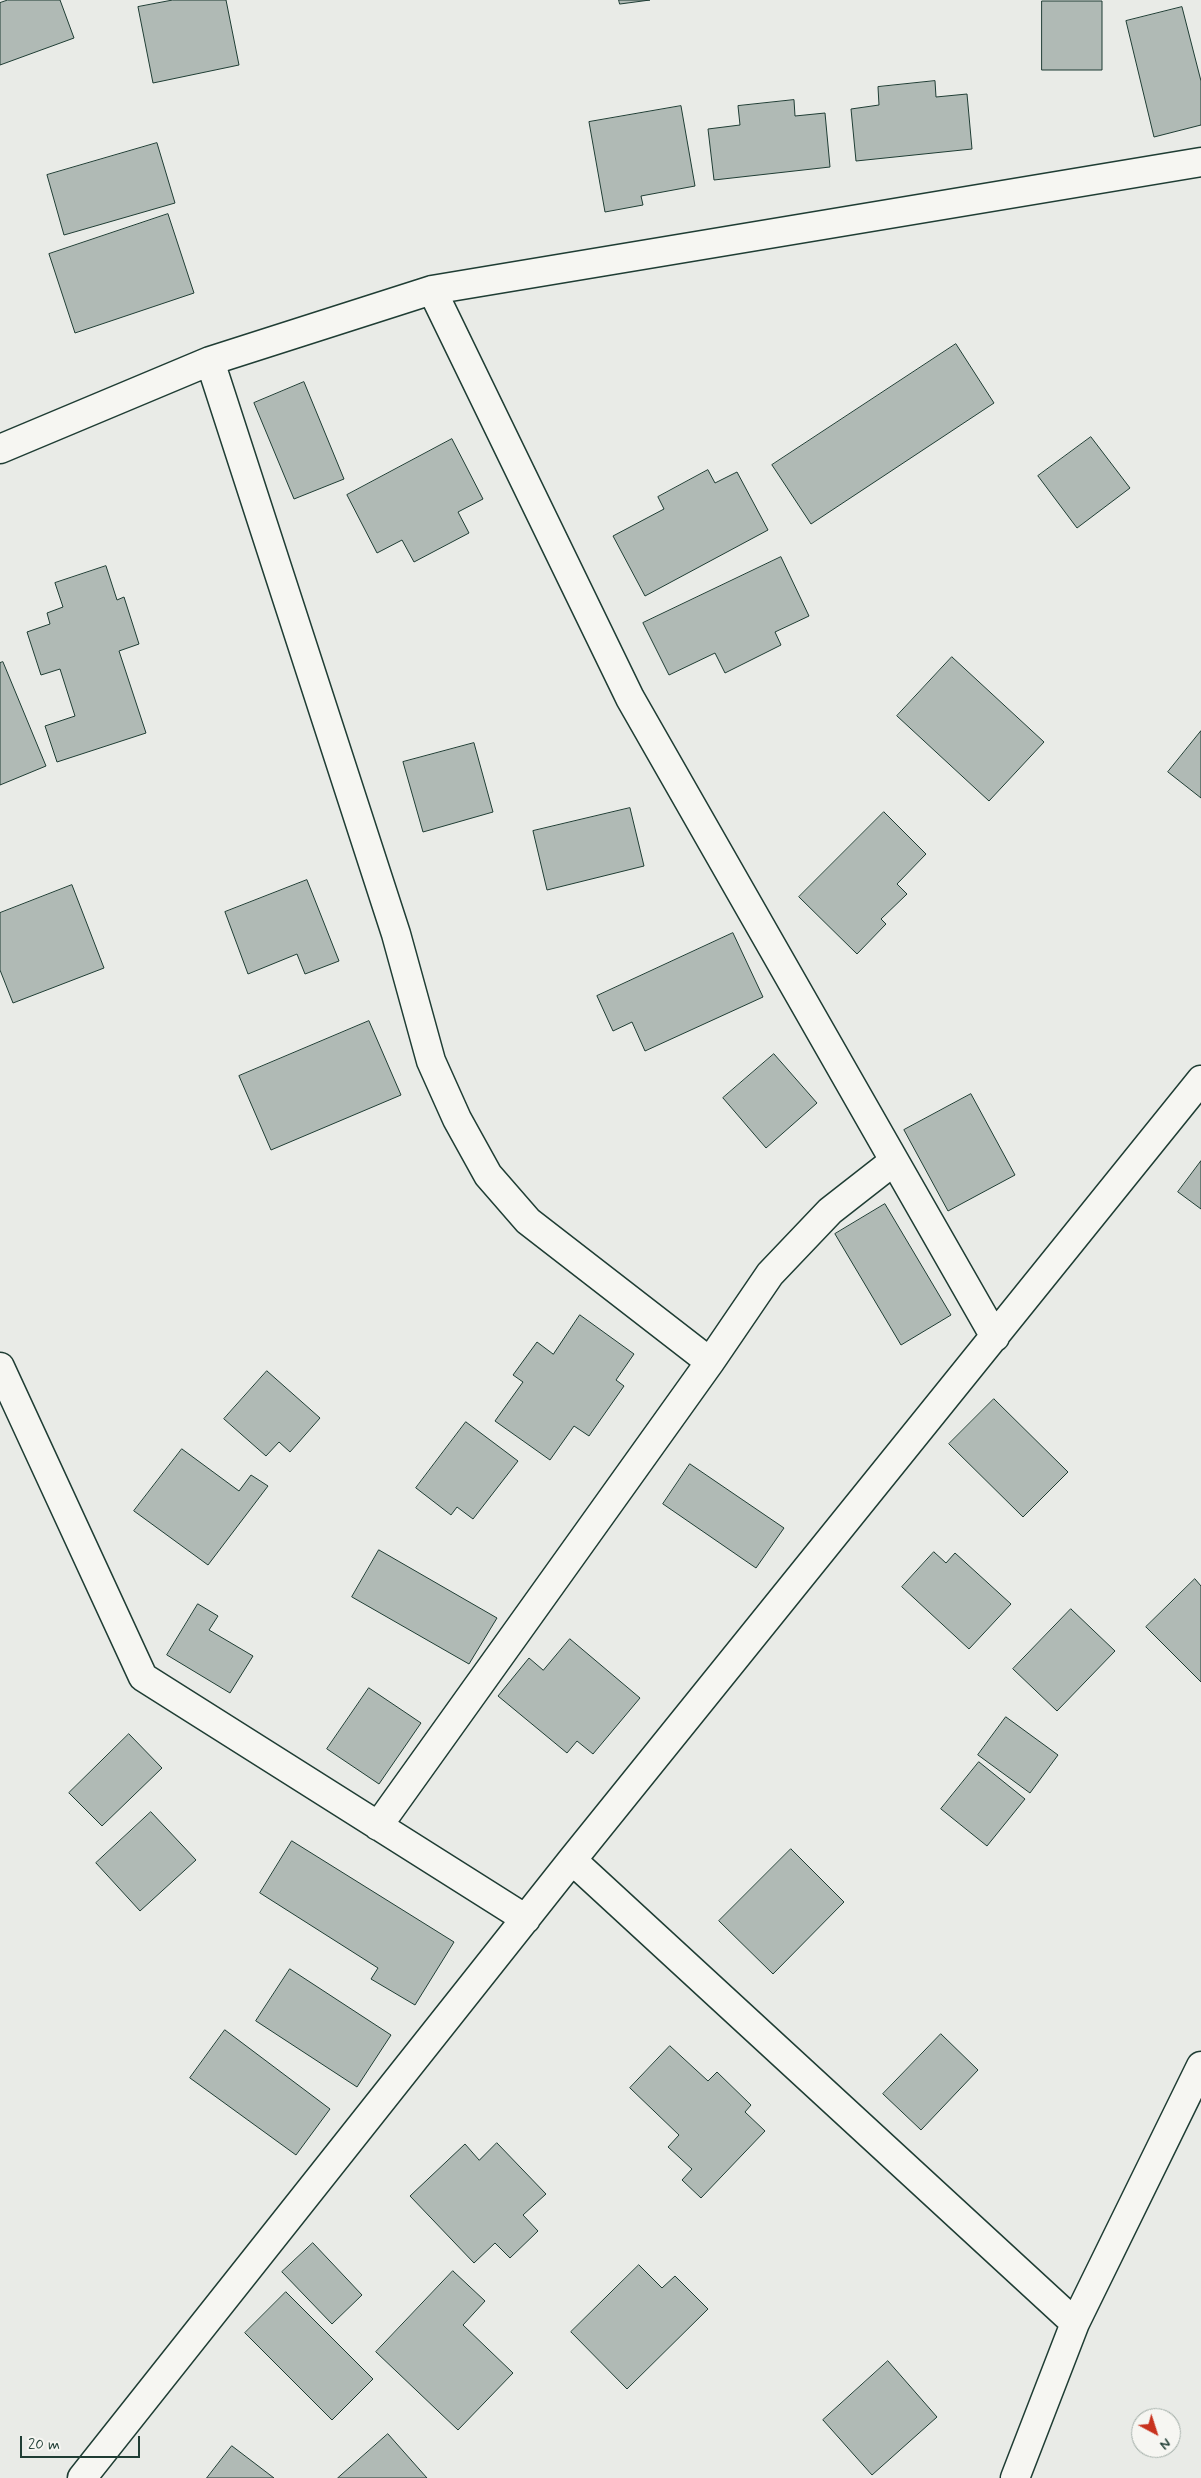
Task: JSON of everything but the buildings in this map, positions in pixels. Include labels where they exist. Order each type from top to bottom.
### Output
[{"type":"street","points":[[0,449],[210,360],[432,290],[1201,162]]},
{"type":"street","points":[[432,290],[630,698],[995,1337]]},
{"type":"street","points":[[210,360],[393,925],[432,1060],[457,1120],[488,1175],[528,1222],[710,1362]]},
{"type":"street","points":[[82,2478],[572,1860],[1201,1080]]},
{"type":"street","points":[[378,1826],[710,1362],[770,1274],[830,1211],[894,1160]]},
{"type":"street","points":[[0,1367],[143,1677],[526,1919]]},
{"type":"street","points":[[572,1860],[1075,2323]]},
{"type":"street","points":[[1015,2478],[1075,2323],[1201,2066]]}]
